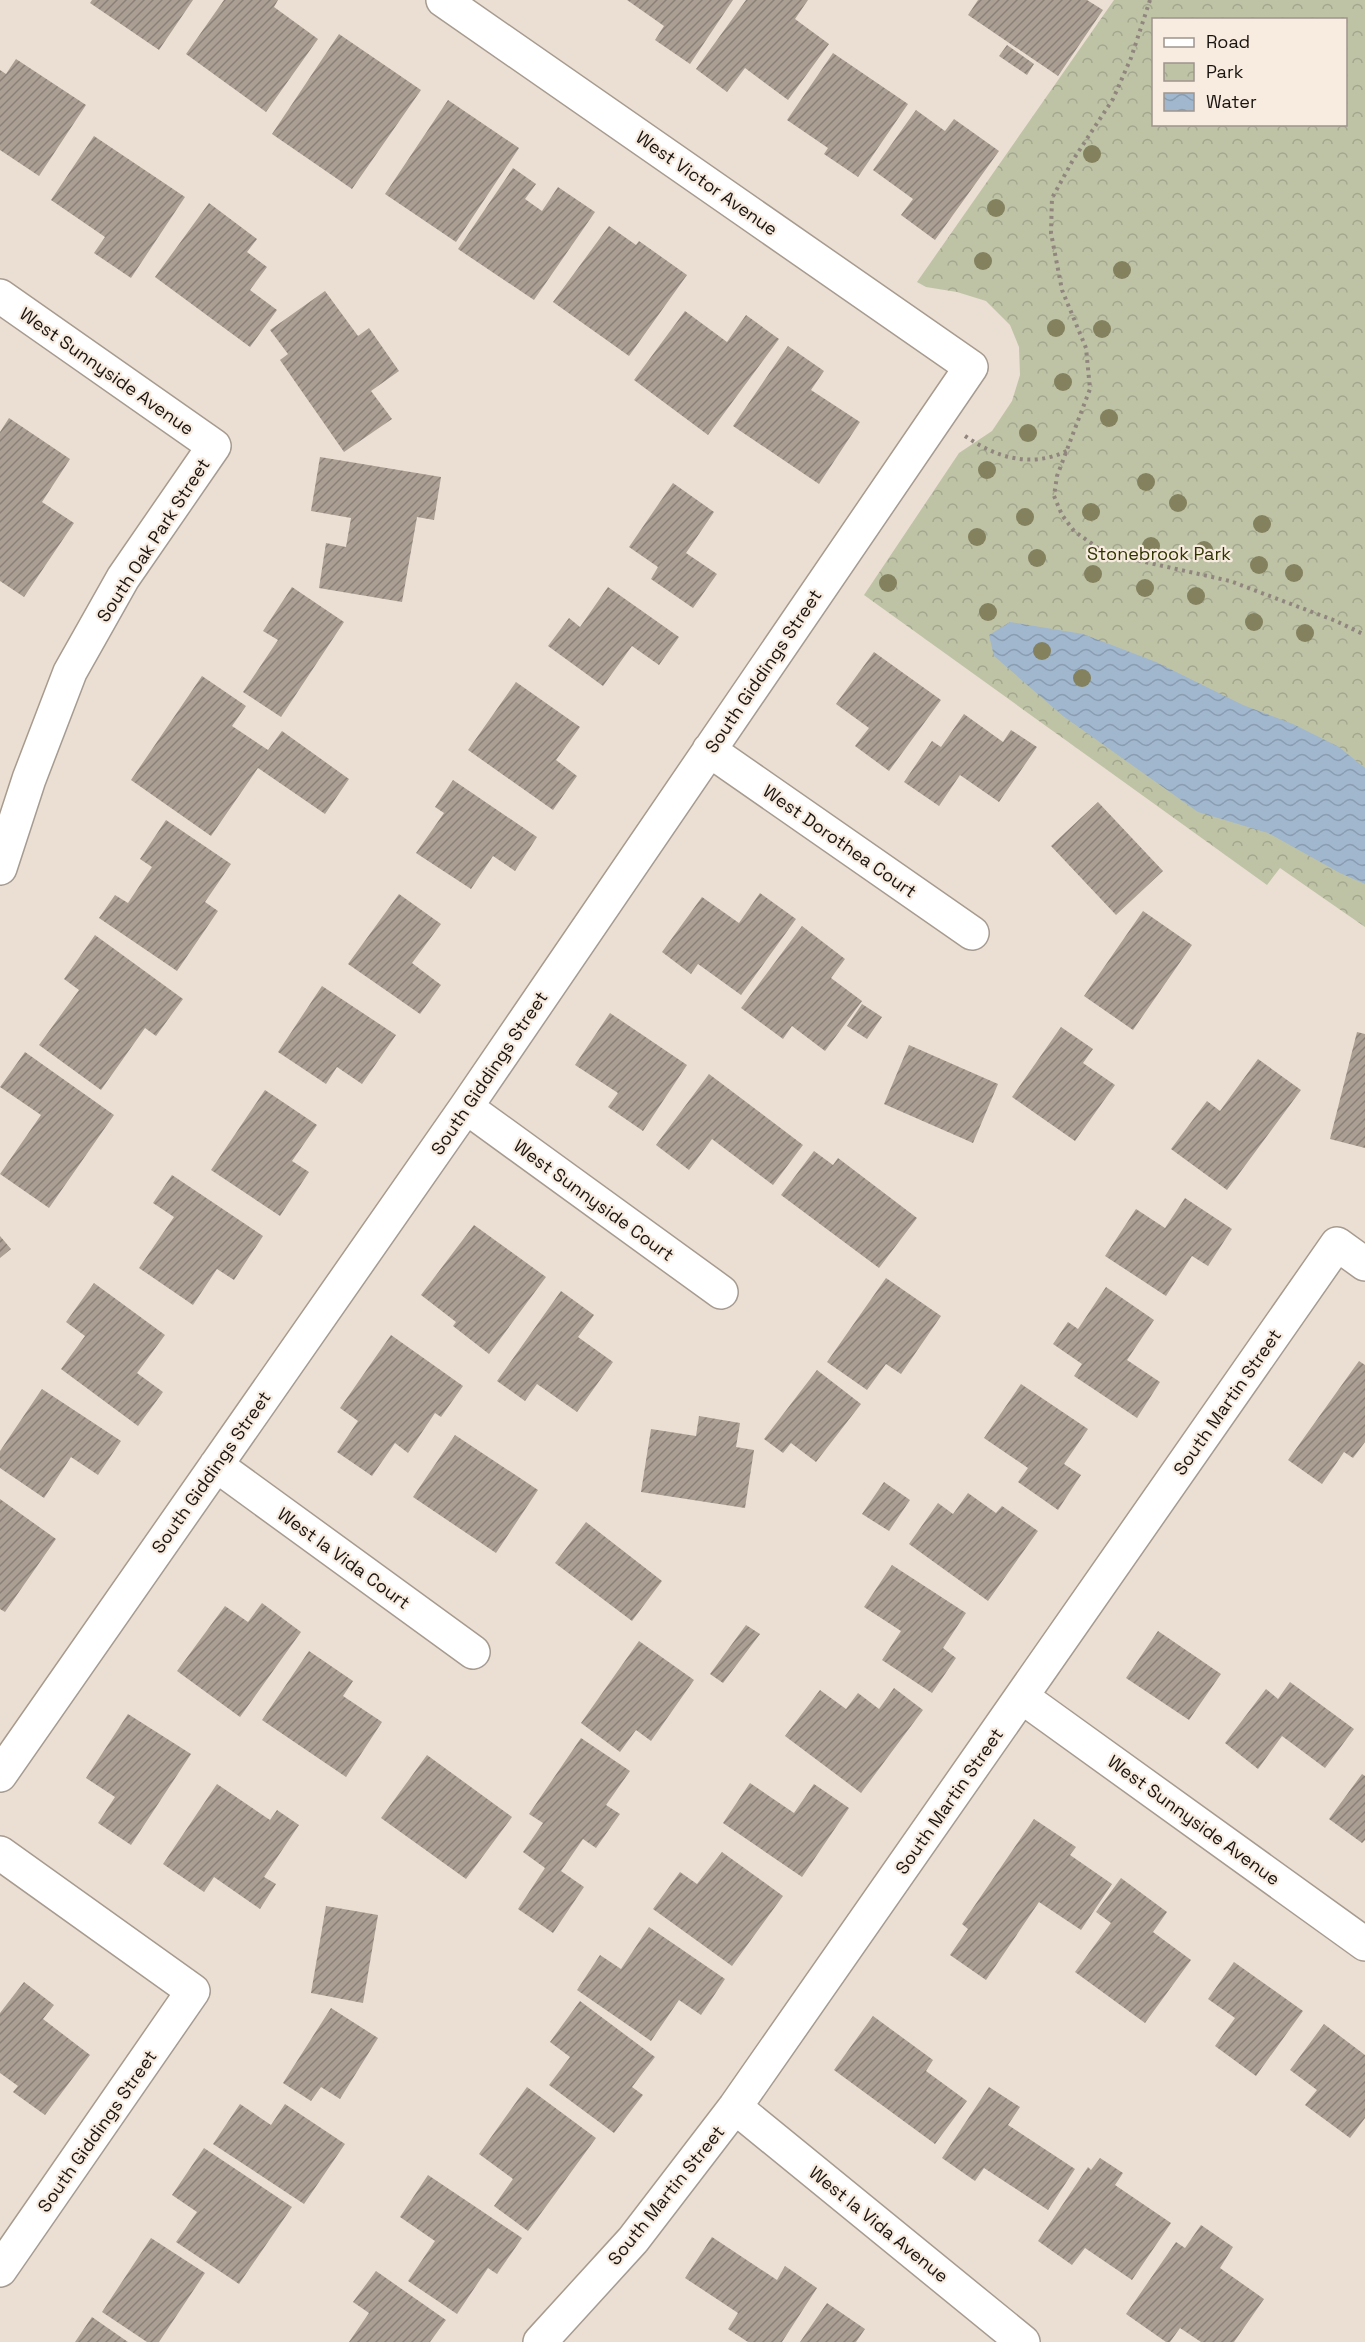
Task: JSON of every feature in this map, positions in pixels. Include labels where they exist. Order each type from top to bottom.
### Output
[{"type":"street","name":"West Victor Avenue","points":[[443,0],[971,367]]},
{"type":"street","name":"West Sunnyside Avenue","points":[[0,296],[214,446]]},
{"type":"street","name":"South Giddings Street","points":[[0,1775],[466,1107],[971,367]]},
{"type":"street","name":"South Oak Park Street","points":[[0,868],[29,779],[70,672],[123,578],[214,446]]},
{"type":"street","name":"West Dorothea Court","points":[[709,750],[972,933]]},
{"type":"street","name":"West Sunnyside Court","points":[[466,1107],[721,1292]]},
{"type":"street","name":"South Martin Street","points":[[540,2342],[633,2240],[735,2107],[1337,1244],[1365,1264]]},
{"type":"street","name":"West la Vida Court","points":[[216,1465],[473,1652]]},
{"type":"street","name":"West Sunnyside Avenue","points":[[1022,1697],[1365,1944]]},
{"type":"street","name":"South Giddings Street","points":[[0,1853],[194,1991],[0,2270]]},
{"type":"street","name":"West la Vida Avenue","points":[[735,2107],[1023,2342]]},
{"type":"path","points":[[1150,0],[1131,58],[1113,99],[1073,160],[1052,198],[1051,232],[1062,290],[1086,348],[1090,389],[1057,476],[1054,496],[1062,515],[1074,531],[1089,544],[1105,553],[1230,581],[1336,621],[1365,635]]},
{"type":"path","points":[[970,439],[1002,456],[1035,461],[1051,458],[1068,450]]},
{"type":"green space","name":"Stonebrook Park","points":[[1114,0],[1365,0],[1365,927],[1280,868],[1267,885],[864,595],[959,453],[992,431],[1012,401],[1020,375],[1019,347],[1010,325],[986,301],[957,292],[926,287],[917,282]]},
{"type":"water","points":[[1010,622],[1083,634],[1156,662],[1243,705],[1293,724],[1339,747],[1365,768],[1365,884],[1340,873],[1268,833],[1198,812],[1063,716],[994,656],[989,635]]},
{"type":"building","points":[[92,0],[193,0],[159,50],[90,3]]},
{"type":"building","points":[[224,0],[278,0],[274,7],[318,39],[266,112],[186,54]]},
{"type":"building","points":[[627,0],[733,0],[690,64],[655,40],[664,26]]},
{"type":"building","points":[[746,0],[808,0],[795,19],[829,44],[788,100],[745,68],[727,92],[696,69]]},
{"type":"building","points":[[978,0],[1087,0],[1103,10],[1058,76],[968,15]]},
{"type":"building","points":[[339,34],[421,90],[352,189],[272,134]]},
{"type":"building","points":[[1007,45],[1034,64],[1027,75],[999,56]]},
{"type":"building","points":[[833,53],[908,104],[858,177],[824,154],[828,148],[787,120]]},
{"type":"building","points":[[16,59],[86,105],[39,176],[0,150],[0,70],[6,74]]},
{"type":"building","points":[[448,100],[519,148],[456,242],[385,194]]},
{"type":"building","points":[[916,110],[945,131],[954,119],[999,151],[935,240],[901,215],[913,199],[873,170]]},
{"type":"building","points":[[94,136],[185,197],[131,278],[94,253],[105,237],[51,200]]},
{"type":"building","points":[[513,168],[536,184],[525,199],[542,211],[558,187],[595,212],[534,300],[458,249]]},
{"type":"building","points":[[209,203],[257,239],[247,252],[267,267],[250,290],[277,310],[250,347],[155,277]]},
{"type":"building","points":[[609,226],[636,245],[639,241],[687,275],[629,356],[553,302]]},
{"type":"building","points":[[325,291],[358,336],[369,328],[399,371],[371,391],[392,419],[344,452],[280,360],[288,354],[270,330]]},
{"type":"building","points":[[685,311],[727,342],[746,315],[779,339],[708,435],[634,380]]},
{"type":"building","points":[[788,346],[824,371],[811,390],[860,422],[819,484],[733,426]]},
{"type":"building","points":[[9,418],[70,459],[42,502],[74,523],[24,597],[0,581],[0,432]]},
{"type":"building","points":[[320,457],[441,477],[434,520],[417,517],[402,602],[319,588],[326,543],[346,547],[351,518],[311,511]]},
{"type":"building","points":[[673,483],[714,512],[686,553],[717,574],[693,608],[651,579],[658,567],[629,547]]},
{"type":"building","points":[[292,587],[344,622],[281,717],[243,692],[278,640],[263,631]]},
{"type":"building","points":[[608,587],[679,637],[659,665],[632,646],[603,686],[548,646],[569,618],[580,627]]},
{"type":"building","points":[[874,652],[941,700],[889,771],[855,746],[869,728],[836,704]]},
{"type":"building","points":[[202,676],[246,706],[232,726],[268,750],[282,731],[349,779],[325,814],[258,768],[211,836],[131,780]]},
{"type":"building","points":[[516,682],[580,727],[556,760],[577,776],[553,810],[468,750]]},
{"type":"building","points":[[964,714],[1003,742],[1011,730],[1037,747],[999,802],[960,775],[939,806],[904,782],[932,741],[941,747]]},
{"type":"building","points":[[453,780],[537,837],[515,871],[493,856],[471,889],[416,853],[444,813],[435,807]]},
{"type":"building","points":[[1098,802],[1163,871],[1116,915],[1051,846]]},
{"type":"building","points":[[166,820],[231,864],[205,902],[218,911],[177,971],[99,918],[115,895],[128,903],[152,867],[140,859]]},
{"type":"building","points":[[760,893],[796,919],[741,995],[698,964],[691,974],[662,952],[702,897],[739,923]]},
{"type":"building","points":[[399,894],[441,924],[412,963],[441,985],[420,1014],[348,964]]},
{"type":"building","points":[[1143,911],[1192,945],[1133,1030],[1084,996]]},
{"type":"building","points":[[802,926],[845,959],[831,978],[862,1001],[825,1051],[792,1026],[783,1039],[741,1008]]},
{"type":"building","points":[[95,935],[183,999],[156,1036],[145,1028],[101,1090],[39,1045],[79,990],[64,979]]},
{"type":"building","points":[[322,986],[396,1035],[362,1084],[337,1067],[326,1084],[278,1052]]},
{"type":"building","points":[[862,1004],[882,1017],[867,1039],[847,1026]]},
{"type":"building","points":[[610,1013],[687,1065],[643,1131],[608,1107],[618,1093],[575,1065]]},
{"type":"building","points":[[1061,1027],[1093,1049],[1083,1063],[1115,1085],[1075,1141],[1012,1097]]},
{"type":"building","points":[[1357,1032],[1365,1034],[1365,1148],[1330,1139]]},
{"type":"building","points":[[909,1045],[998,1084],[973,1143],[884,1104]]},
{"type":"building","points":[[25,1052],[114,1115],[49,1208],[0,1174],[41,1115],[0,1087]]},
{"type":"building","points":[[1258,1059],[1301,1090],[1227,1190],[1171,1149],[1207,1101],[1220,1111]]},
{"type":"building","points":[[709,1074],[803,1145],[773,1185],[712,1139],[689,1170],[656,1145]]},
{"type":"building","points":[[265,1090],[317,1125],[292,1161],[309,1172],[280,1216],[211,1170]]},
{"type":"building","points":[[814,1151],[833,1165],[838,1158],[917,1218],[879,1268],[781,1195]]},
{"type":"building","points":[[172,1175],[263,1236],[234,1280],[217,1269],[193,1305],[139,1268],[174,1217],[153,1203]]},
{"type":"building","points":[[1185,1198],[1232,1229],[1208,1266],[1192,1256],[1166,1296],[1105,1256],[1136,1209],[1165,1228]]},
{"type":"building","points":[[474,1225],[546,1277],[489,1354],[453,1326],[456,1322],[421,1295]]},
{"type":"building","points":[[0,1236],[11,1249],[0,1258]]},
{"type":"building","points":[[886,1278],[941,1316],[901,1374],[886,1364],[867,1390],[827,1362]]},
{"type":"building","points":[[94,1283],[165,1335],[137,1373],[163,1392],[138,1426],[61,1369],[85,1336],[66,1322]]},
{"type":"building","points":[[1106,1287],[1154,1320],[1127,1360],[1160,1382],[1137,1418],[1074,1376],[1082,1364],[1053,1344],[1068,1322],[1078,1329]]},
{"type":"building","points":[[561,1291],[594,1315],[578,1337],[613,1362],[577,1412],[537,1384],[525,1401],[497,1381]]},
{"type":"building","points":[[391,1335],[463,1386],[441,1417],[435,1413],[408,1453],[395,1443],[372,1476],[337,1452],[358,1421],[340,1408]]},
{"type":"building","points":[[1359,1361],[1365,1365],[1365,1442],[1353,1458],[1344,1452],[1322,1484],[1288,1460]]},
{"type":"building","points":[[817,1370],[861,1404],[816,1462],[791,1443],[783,1453],[764,1439]]},
{"type":"building","points":[[1021,1384],[1088,1429],[1064,1464],[1081,1475],[1058,1510],[1018,1482],[1028,1468],[984,1438]]},
{"type":"building","points":[[42,1389],[121,1441],[98,1475],[71,1457],[44,1498],[0,1468],[0,1451]]},
{"type":"building","points":[[699,1416],[740,1423],[736,1447],[754,1450],[745,1508],[641,1492],[651,1429],[696,1436]]},
{"type":"building","points":[[455,1435],[538,1490],[496,1553],[413,1497]]},
{"type":"building","points":[[884,1482],[910,1500],[889,1531],[862,1514]]},
{"type":"building","points":[[968,1493],[996,1513],[1002,1506],[1038,1531],[988,1601],[909,1544],[938,1503],[953,1514]]},
{"type":"building","points":[[0,1499],[56,1539],[5,1612],[0,1609]]},
{"type":"building","points":[[586,1522],[662,1581],[632,1621],[555,1563]]},
{"type":"building","points":[[892,1565],[966,1613],[943,1648],[956,1658],[932,1693],[882,1660],[901,1631],[864,1607]]},
{"type":"building","points":[[262,1603],[301,1632],[240,1717],[177,1671],[225,1606],[248,1622]]},
{"type":"building","points":[[746,1625],[760,1634],[723,1683],[710,1674]]},
{"type":"building","points":[[1158,1631],[1221,1674],[1189,1720],[1126,1678]]},
{"type":"building","points":[[639,1641],[694,1680],[651,1741],[636,1730],[620,1752],[581,1723]]},
{"type":"building","points":[[309,1651],[353,1681],[343,1696],[382,1722],[346,1777],[262,1720]]},
{"type":"building","points":[[1290,1682],[1354,1729],[1325,1768],[1282,1736],[1258,1769],[1225,1743],[1266,1689],[1278,1699]]},
{"type":"building","points":[[894,1688],[923,1710],[861,1793],[785,1736],[820,1690],[846,1709],[858,1693],[879,1709]]},
{"type":"building","points":[[128,1714],[191,1754],[131,1845],[98,1823],[115,1797],[86,1778]]},
{"type":"building","points":[[581,1738],[630,1771],[606,1805],[620,1814],[596,1848],[583,1839],[561,1871],[584,1887],[553,1933],[518,1909],[545,1868],[523,1852],[543,1823],[529,1814]]},
{"type":"building","points":[[427,1755],[512,1817],[466,1879],[381,1818]]},
{"type":"building","points":[[1362,1774],[1365,1776],[1365,1840],[1362,1843],[1329,1819]]},
{"type":"building","points":[[750,1783],[794,1813],[814,1784],[849,1808],[802,1877],[723,1823]]},
{"type":"building","points":[[217,1784],[270,1820],[277,1810],[299,1825],[264,1877],[276,1884],[260,1909],[214,1877],[204,1892],[163,1864]]},
{"type":"building","points":[[1034,1819],[1076,1847],[1070,1855],[1112,1884],[1081,1930],[1039,1902],[986,1980],[950,1955],[968,1929],[962,1924]]},
{"type":"building","points":[[722,1852],[783,1896],[732,1966],[653,1909],[680,1872],[697,1884]]},
{"type":"building","points":[[1121,1878],[1167,1912],[1153,1932],[1191,1960],[1145,2023],[1075,1972],[1111,1923],[1096,1912]]},
{"type":"building","points":[[326,1906],[378,1915],[363,2003],[311,1993]]},
{"type":"building","points":[[649,1927],[725,1979],[701,2015],[679,2000],[651,2041],[577,1990],[600,1955],[621,1969]]},
{"type":"building","points":[[1234,1962],[1303,2011],[1256,2076],[1215,2046],[1235,2018],[1208,1999]]},
{"type":"building","points":[[24,1982],[54,2005],[43,2019],[90,2055],[45,2115],[13,2092],[18,2086],[0,2073],[0,2013]]},
{"type":"building","points":[[580,2001],[655,2057],[632,2087],[643,2095],[614,2133],[549,2085],[570,2057],[550,2042]]},
{"type":"building","points":[[331,2008],[378,2038],[340,2099],[321,2087],[311,2101],[283,2083]]},
{"type":"building","points":[[873,2016],[933,2060],[926,2071],[967,2101],[935,2144],[834,2070]]},
{"type":"building","points":[[1324,2024],[1365,2055],[1365,2118],[1350,2138],[1305,2105],[1317,2090],[1290,2070]]},
{"type":"building","points":[[527,2087],[596,2138],[528,2231],[494,2206],[513,2179],[479,2154]]},
{"type":"building","points":[[989,2087],[1020,2107],[1008,2125],[1075,2169],[1048,2210],[984,2168],[975,2181],[942,2158]]},
{"type":"building","points":[[240,2104],[271,2125],[285,2104],[345,2144],[304,2204],[213,2144]]},
{"type":"building","points":[[204,2148],[292,2207],[239,2284],[176,2242],[197,2212],[172,2195]]},
{"type":"building","points":[[1100,2158],[1123,2173],[1115,2185],[1171,2223],[1132,2280],[1085,2248],[1072,2265],[1038,2241],[1088,2167],[1091,2170]]},
{"type":"building","points":[[428,2175],[522,2238],[497,2274],[488,2268],[457,2314],[408,2281],[435,2241],[400,2217]]},
{"type":"building","points":[[1201,2225],[1233,2247],[1220,2268],[1264,2299],[1234,2342],[1201,2342],[1180,2328],[1170,2342],[1166,2342],[1126,2314],[1176,2242],[1185,2248]]},
{"type":"building","points":[[712,2237],[777,2280],[785,2266],[817,2288],[782,2342],[748,2342],[728,2329],[738,2313],[685,2278]]},
{"type":"building","points":[[151,2238],[205,2273],[159,2342],[147,2342],[102,2312]]},
{"type":"building","points":[[376,2271],[446,2320],[430,2342],[349,2342],[369,2313],[353,2302]]},
{"type":"building","points":[[827,2303],[865,2329],[856,2342],[800,2342]]},
{"type":"building","points":[[92,2317],[128,2342],[75,2342]]}]
